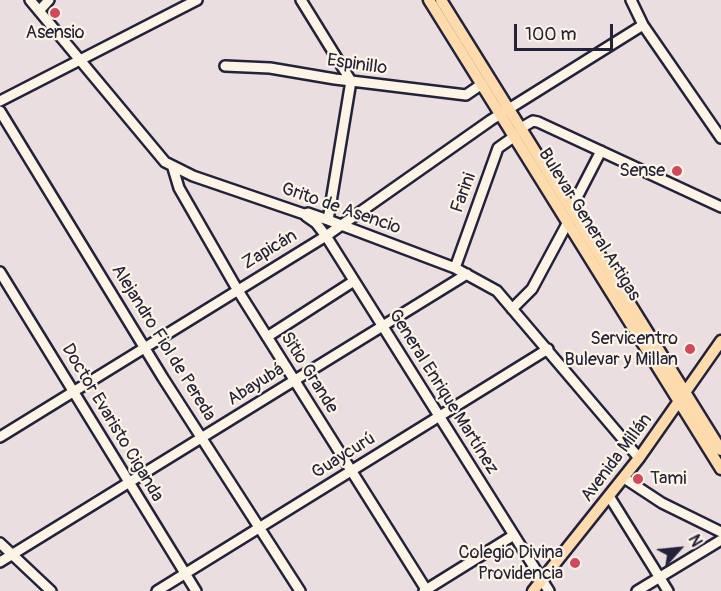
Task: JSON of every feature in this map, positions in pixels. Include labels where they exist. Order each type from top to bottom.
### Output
[{"type":"main road","name":"Bulevar General Artigas","points":[[429,0],[482,84],[505,111]]},
{"type":"main road","name":"Bulevar General Artigas","points":[[441,0],[568,222],[683,397],[721,450]]},
{"type":"main road","name":"Bulevar General Artigas","points":[[518,132],[571,209],[683,397],[721,469]]},
{"type":"main road","name":"Avenida Millán","points":[[533,591],[624,478],[721,341]]},
{"type":"street","name":"Grito de Asencio","points":[[30,0],[156,153],[173,168],[342,225],[455,268],[497,291],[639,458]]},
{"type":"street","points":[[39,11],[49,0]]},
{"type":"street","points":[[0,101],[197,0]]},
{"type":"street","points":[[301,0],[351,81],[328,220]]},
{"type":"street","points":[[631,0],[643,25],[721,138]]},
{"type":"street","name":"Zapicán","points":[[0,437],[326,236],[505,111],[643,25]]},
{"type":"street","name":"Espinillo","points":[[225,66],[270,68],[351,81],[466,94],[482,84]]},
{"type":"street","name":"Alejandro Fiol de Pereda","points":[[0,111],[145,347],[300,591]]},
{"type":"street","points":[[518,132],[536,121],[721,207]]},
{"type":"street","name":"Farini","points":[[455,268],[498,148],[518,132]]},
{"type":"street","points":[[571,209],[601,150]]},
{"type":"street","name":"Sitio Grande","points":[[173,168],[179,188],[237,289],[352,470],[425,591]]},
{"type":"street","name":"General Enrique Martínez","points":[[304,214],[316,223],[326,236],[549,591]]},
{"type":"street","points":[[512,309],[532,289],[568,222]]},
{"type":"street","name":"Doctor Evaristo Ciganda","points":[[0,272],[196,591]]},
{"type":"street","name":"Abayubá","points":[[0,562],[467,274]]},
{"type":"street","points":[[267,337],[354,281]]},
{"type":"street","name":"Guaycurú","points":[[157,591],[548,350]]},
{"type":"street","points":[[624,478],[662,503],[721,532]]},
{"type":"street","points":[[609,496],[668,591]]},
{"type":"street","points":[[425,591],[514,535]]},
{"type":"street","points":[[637,591],[721,540]]},
{"type":"street","points":[[0,543],[51,591]]},
{"type":"place","name":"Asensio","points":[[55,13]]},
{"type":"place","name":"Sense","points":[[677,171]]},
{"type":"place","name":"Servicentro Bulevar y Millan","points":[[690,349]]},
{"type":"place","name":"Tami","points":[[638,479]]},
{"type":"place","name":"Colegio Divina Providencia","points":[[575,563]]}]
